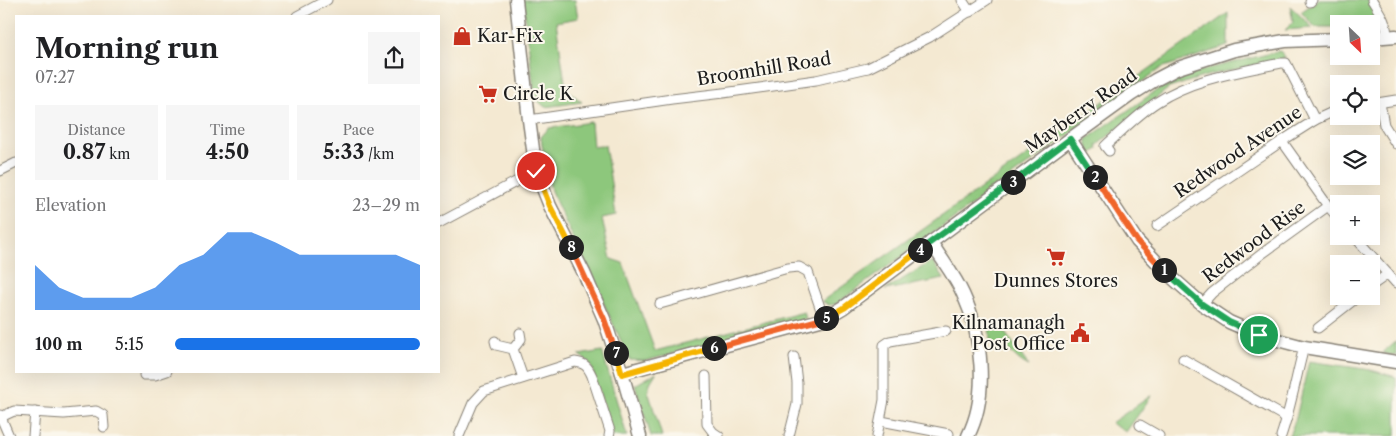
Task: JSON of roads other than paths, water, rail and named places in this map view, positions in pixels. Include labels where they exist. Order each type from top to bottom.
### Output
[{"type":"street","points":[[299,15],[327,0]]},
{"type":"street","points":[[516,0],[536,171],[550,206],[585,275],[604,319],[640,436]]},
{"type":"street","points":[[962,0],[970,12]]},
{"type":"street","name":"Broomhill Road","points":[[529,120],[672,98],[806,81],[868,68],[907,50],[987,0]]},
{"type":"street","points":[[1372,0],[1384,19],[1391,37]]},
{"type":"street","name":"Mayberry Road","points":[[622,374],[824,319],[844,308],[1070,139],[1147,85],[1178,68],[1234,50],[1285,41],[1330,39]]},
{"type":"street","points":[[1109,151],[1105,146],[1158,101],[1189,86],[1210,79],[1281,62],[1286,62],[1315,120]]},
{"type":"street","points":[[1380,102],[1396,100]]},
{"type":"street","name":"Redwood Avenue","points":[[1157,226],[1282,141],[1315,120],[1330,113]]},
{"type":"street","points":[[1380,115],[1396,144]]},
{"type":"street","points":[[1070,139],[1140,245],[1168,274],[1202,304],[1229,322],[1259,335],[1304,347],[1345,355],[1376,357],[1396,362]]},
{"type":"street","points":[[1282,141],[1330,208]]},
{"type":"street","points":[[0,171],[15,164]]},
{"type":"street","points":[[440,222],[536,171]]},
{"type":"street","name":"Redwood Rise","points":[[1202,304],[1212,293],[1263,253],[1328,206]]},
{"type":"street","points":[[931,242],[963,292],[974,321],[979,347],[979,401],[973,426],[968,436]]},
{"type":"street","points":[[1362,245],[1396,283]]},
{"type":"street","points":[[660,304],[788,268],[799,267],[808,272],[824,319]]},
{"type":"street","points":[[1380,280],[1388,274]]},
{"type":"street","points":[[1318,328],[1347,305]]},
{"type":"street","points":[[877,436],[884,400],[884,345],[890,341],[946,331]]},
{"type":"street","points":[[513,349],[521,338],[520,333]]},
{"type":"street","points":[[495,341],[496,345],[513,349]]},
{"type":"street","points":[[1281,436],[1304,347]]},
{"type":"street","points":[[513,349],[523,378]]},
{"type":"street","points":[[789,436],[797,404],[794,358]]},
{"type":"street","points":[[1183,359],[1287,418]]},
{"type":"street","points":[[458,436],[472,403],[484,392],[575,362],[583,363],[592,376],[610,430],[609,436]]},
{"type":"street","points":[[144,374],[155,375],[161,373]]},
{"type":"street","points":[[706,376],[707,424],[718,436]]},
{"type":"street","points":[[9,436],[0,416],[14,411],[64,414],[96,411],[103,416],[104,427]]},
{"type":"street","points":[[33,436],[36,412]]},
{"type":"street","points":[[881,421],[949,434]]},
{"type":"street","points":[[1140,426],[1159,436]]},
{"type":"place","name":"Kar-Fix","points":[[462,36]]},
{"type":"place","name":"Circle K","points":[[488,94]]},
{"type":"place","name":"Dunnes Stores","points":[[1056,257]]},
{"type":"place","name":"Kilnamanagh Post Office","points":[[1080,333]]}]
